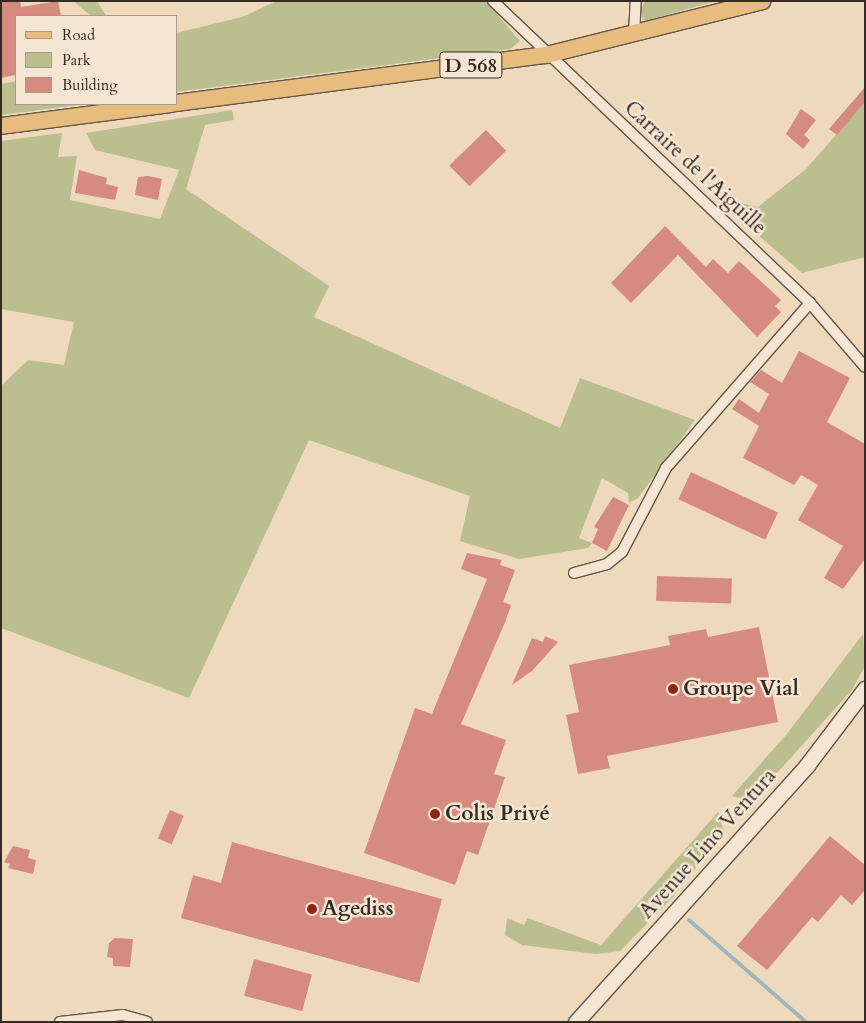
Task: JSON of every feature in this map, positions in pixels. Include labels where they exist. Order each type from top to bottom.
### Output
[{"type":"main road","name":"D 568","points":[[178,103],[546,55],[762,1]]},
{"type":"main road","points":[[1,126],[163,105]]},
{"type":"main road","name":"Avenue Lino Ventura","points":[[576,1022],[807,765],[865,689]]},
{"type":"street","name":"Carraire de l'Aiguille","points":[[493,1],[546,55],[810,303],[865,367]]},
{"type":"street","points":[[634,34],[636,1]]},
{"type":"street","points":[[574,573],[616,559],[666,468],[810,303]]},
{"type":"street","points":[[60,1022],[124,1015],[147,1022]]},
{"type":"green space","points":[[73,1],[97,1],[105,15],[90,15]]},
{"type":"green space","points":[[277,1],[486,1],[520,41],[510,49],[178,92],[178,33],[242,17]]},
{"type":"green space","points":[[645,1],[716,1],[645,21],[639,14]]},
{"type":"green space","points":[[15,81],[15,105],[79,105],[1,115],[1,84]]},
{"type":"green space","points":[[865,102],[865,257],[802,273],[714,197],[758,207],[806,169]]},
{"type":"green space","points":[[232,110],[234,120],[205,125],[186,189],[329,286],[314,317],[560,428],[580,378],[695,420],[638,498],[629,503],[628,493],[602,478],[579,538],[592,543],[588,548],[519,559],[460,541],[470,496],[309,440],[189,698],[1,628],[1,386],[28,360],[64,365],[74,322],[1,309],[1,141],[62,133],[58,157],[77,156],[70,200],[160,219],[179,170],[95,150],[86,133]]},
{"type":"green space","points":[[863,634],[865,666],[852,690],[758,794],[745,799],[732,796],[786,735]]},
{"type":"green space","points":[[718,812],[724,832],[673,897],[620,951],[596,954],[522,945],[505,935],[507,918],[524,925],[528,918],[601,945]]},
{"type":"building","points":[[1,1],[20,1],[21,7],[58,1],[61,15],[15,15],[15,75],[1,78]]},
{"type":"building","points":[[865,87],[865,102],[837,135],[829,129]]},
{"type":"building","points":[[801,109],[816,120],[804,135],[810,140],[803,149],[786,134]]},
{"type":"building","points":[[486,130],[506,151],[469,186],[449,165]]},
{"type":"building","points":[[79,170],[107,178],[106,184],[118,187],[115,200],[75,193]]},
{"type":"building","points":[[148,176],[162,179],[158,200],[135,195],[138,177]]},
{"type":"building","points":[[665,226],[706,267],[713,259],[728,273],[739,261],[781,300],[775,306],[781,312],[757,337],[678,255],[631,303],[611,283]]},
{"type":"building","points":[[799,351],[850,378],[827,422],[865,444],[865,559],[843,589],[824,578],[843,546],[798,520],[818,485],[801,475],[794,485],[743,458],[759,426],[732,409],[739,399],[759,413],[769,394],[750,382],[761,370],[782,383]]},
{"type":"building","points":[[691,472],[778,513],[765,540],[678,499]]},
{"type":"building","points":[[613,497],[629,505],[607,551],[592,543],[598,529],[594,527]]},
{"type":"building","name":"Colis Privé","points":[[467,553],[502,560],[500,565],[515,570],[503,602],[511,605],[506,620],[461,724],[506,740],[494,774],[505,777],[478,855],[467,851],[455,885],[364,853],[415,708],[432,714],[487,579],[461,569]]},
{"type":"building","points":[[657,576],[732,579],[731,604],[656,601]]},
{"type":"building","name":"Groupe Vial","points":[[759,627],[778,722],[607,756],[610,768],[578,774],[566,715],[579,712],[569,665],[670,645],[668,636],[706,629],[708,637]]},
{"type":"building","points":[[545,636],[558,642],[532,671],[512,685],[532,638],[543,642]]},
{"type":"building","points":[[170,810],[184,816],[172,844],[158,839]]},
{"type":"building","points":[[830,836],[865,865],[865,890],[852,905],[841,895],[818,922],[812,917],[767,970],[737,946]]},
{"type":"building","name":"Agediss","points":[[232,842],[442,899],[419,983],[181,918],[193,875],[221,883]]},
{"type":"building","points":[[13,846],[30,850],[28,858],[36,860],[33,874],[8,868],[10,864],[4,862]]},
{"type":"building","points":[[115,938],[133,939],[130,967],[113,966],[113,958],[107,957],[109,943]]},
{"type":"building","points":[[254,959],[312,975],[302,1011],[244,996]]},
{"type":"waterway","points":[[689,920],[806,1022]]},
{"type":"place","name":"Groupe Vial","points":[[673,689]]},
{"type":"place","name":"Colis Privé","points":[[435,814]]},
{"type":"place","name":"Agediss","points":[[312,909]]}]
